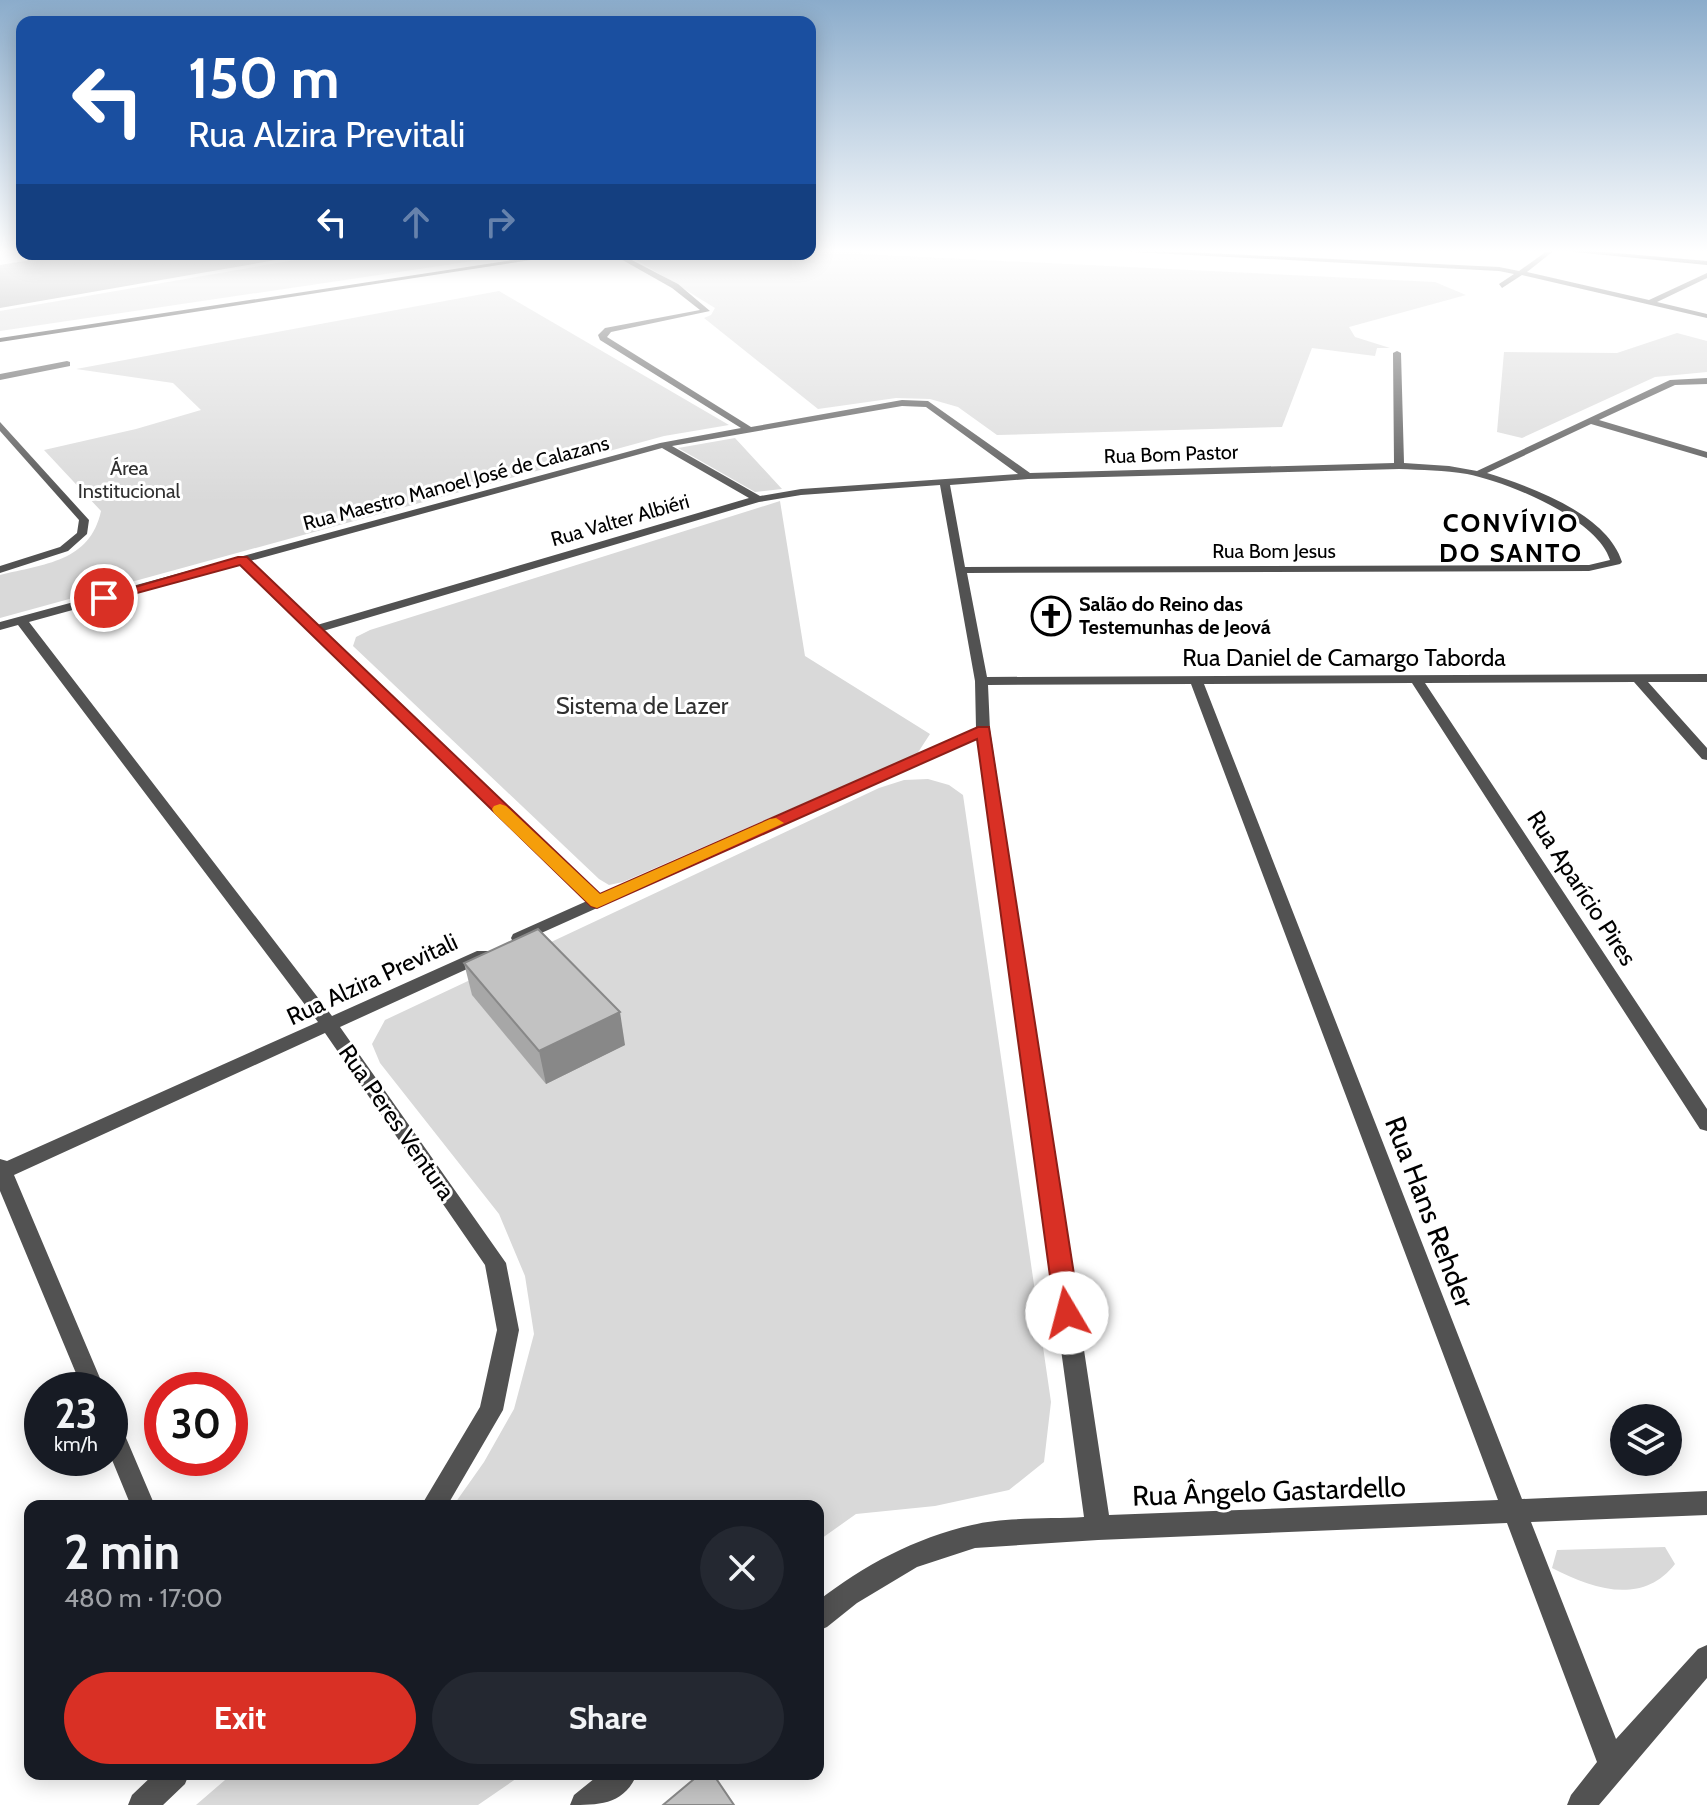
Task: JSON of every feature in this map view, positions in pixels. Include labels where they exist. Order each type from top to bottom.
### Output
[{"type":"street","points":[[0,340],[45,333]]},
{"type":"street","points":[[604,333],[603,338],[747,428]]},
{"type":"street","points":[[1397,353],[1399,466]]},
{"type":"street","points":[[0,377],[67,364]]},
{"type":"street","points":[[1478,474],[1673,382],[1707,381]]},
{"type":"street","name":"Rua Maestro Manoel José de Calazans","points":[[0,626],[663,445],[902,403],[928,404],[1028,476]]},
{"type":"street","points":[[1591,421],[1707,455]]},
{"type":"street","points":[[0,425],[84,520],[82,534],[64,549],[0,570]]},
{"type":"street","points":[[663,445],[758,499]]},
{"type":"street","name":"Rua Bom Pastor","points":[[944,481],[1399,466],[1478,474]]},
{"type":"street","name":"Rua Bom Jesus","points":[[959,570],[1589,568],[1616,562],[1616,555],[1600,534],[1559,507],[1478,474]]},
{"type":"street","points":[[944,481],[981,681],[983,730],[1098,1528]]},
{"type":"street","name":"Rua Valter Albiéri","points":[[313,630],[758,499],[944,481]]},
{"type":"street","points":[[242,560],[597,902]]},
{"type":"street","name":"Rua Peres Ventura","points":[[21,620],[329,1025],[495,1263],[508,1330],[491,1410],[437,1500]]},
{"type":"street","name":"Rua Daniel de Camargo Taborda","points":[[981,681],[1707,678]]},
{"type":"street","name":"Rua Hans Rehder","points":[[1196,679],[1612,1765]]},
{"type":"street","name":"Rua Aparício Pires","points":[[1416,679],[1707,1124]]},
{"type":"street","points":[[1638,679],[1707,756]]},
{"type":"street","name":"Rua Alzira Previtali","points":[[1,1171],[983,730]]},
{"type":"street","points":[[1,1171],[86,1372]]},
{"type":"street","points":[[128,1470],[140,1500]]},
{"type":"street","name":"Rua Ângelo Gastardello","points":[[824,1613],[848,1594],[911,1556],[975,1536],[1098,1528],[1707,1503]]},
{"type":"street","points":[[1581,1805],[1612,1765],[1707,1658]]},
{"type":"street","points":[[142,1805],[169,1780]]},
{"type":"street","points":[[584,1805],[615,1780]]},
{"type":"green space","name":"Área Institucional","points":[[270,333],[571,333],[729,425],[664,436],[0,618],[0,575],[48,563],[76,551],[87,541],[101,511],[44,450],[201,410],[173,383],[76,369]]},
{"type":"green space","points":[[723,333],[1353,333],[1355,337],[1390,348],[1377,348],[1375,356],[1312,348],[1282,427],[997,435],[958,407],[930,399],[896,398],[818,409]]},
{"type":"green space","points":[[1678,333],[1707,341],[1707,372],[1655,377],[1522,438],[1497,432],[1504,352],[1617,353]]},
{"type":"green space","points":[[735,438],[782,489],[755,492],[678,448]]},
{"type":"green space","name":"Sistema de Lazer","points":[[780,501],[805,656],[930,734],[917,754],[623,882],[609,885],[599,879],[353,646],[356,637],[370,630]]},
{"type":"green space","points":[[928,779],[949,785],[963,795],[1051,1402],[1044,1462],[1009,1490],[935,1506],[856,1514],[824,1537],[824,1500],[457,1500],[484,1462],[514,1409],[534,1334],[525,1276],[499,1214],[380,1063],[372,1044],[385,1020],[879,788],[904,780]]},
{"type":"green space","points":[[1665,1547],[1675,1564],[1662,1577],[1632,1589],[1600,1587],[1552,1568],[1557,1550]]},
{"type":"green space","points":[[225,1780],[514,1780],[478,1805],[196,1805]]},
{"type":"building","points":[[538,929],[620,1012],[539,1051],[464,963]]},
{"type":"building","points":[[693,1780],[717,1780],[734,1805],[663,1805]]},
{"type":"slow traffic","points":[[500,809],[597,902],[776,823]]},
{"type":"place","name":"Salão do Reino das Testemunhas de Jeová","points":[[1051,616]]},
{"type":"district","name":"CONVÍVIO DO SANTO","points":[[1511,538]]},
{"type":"route","points":[[104,598],[242,560],[597,902],[983,730],[1067,1313]]}]
